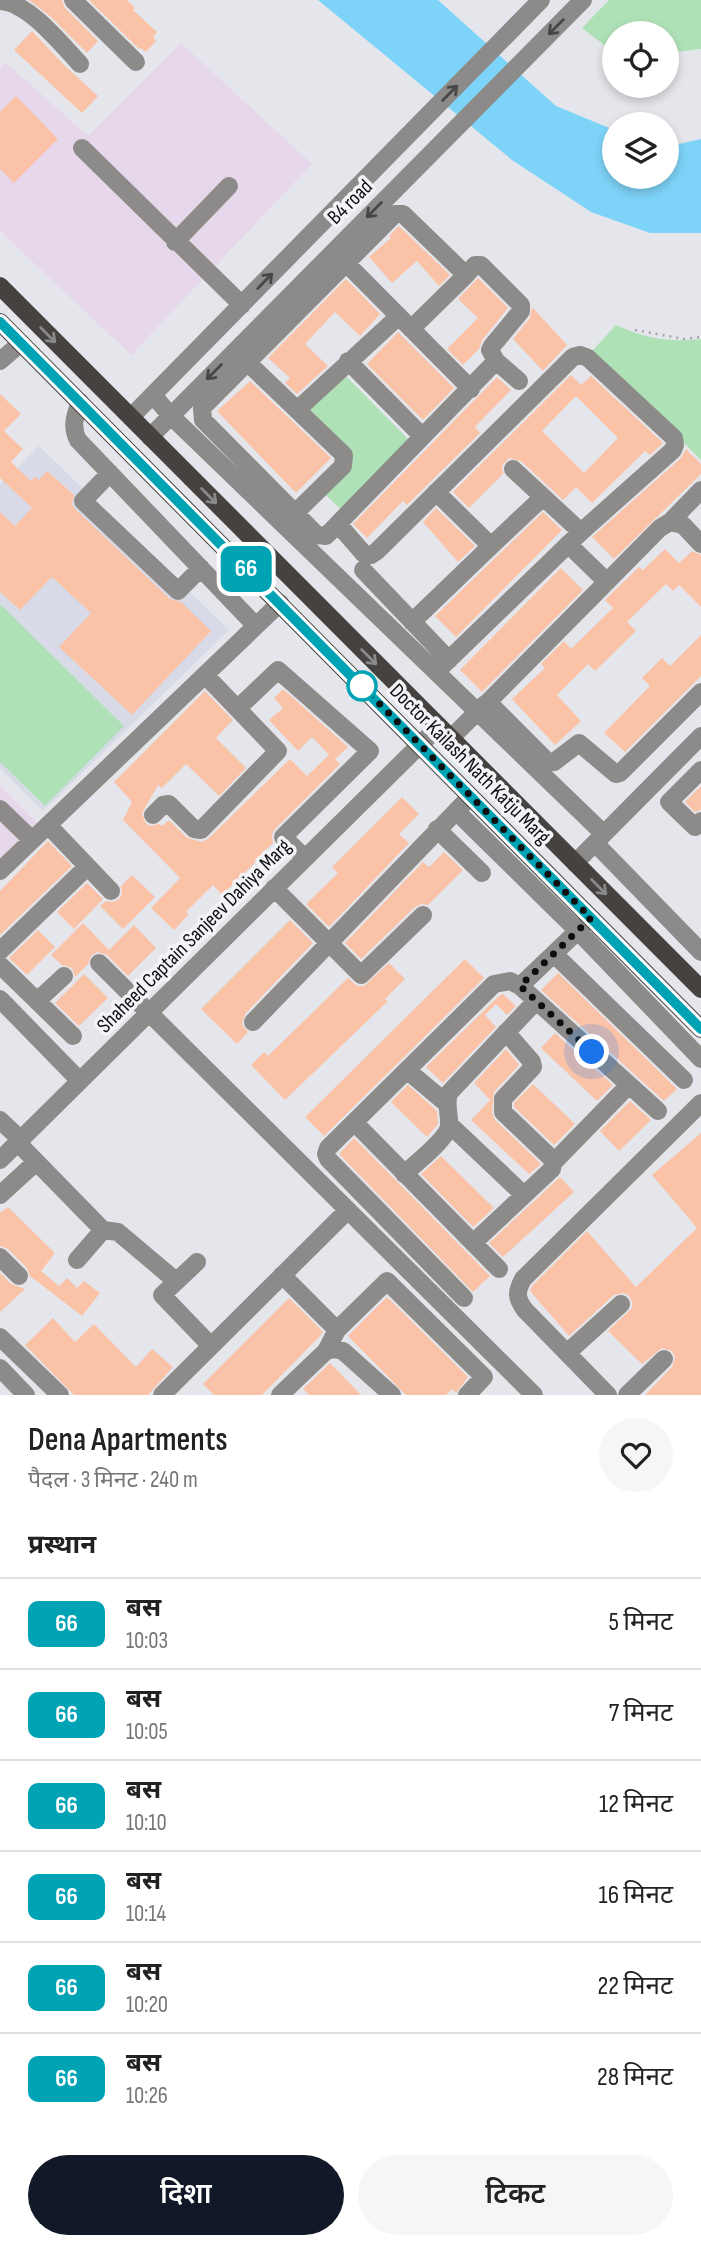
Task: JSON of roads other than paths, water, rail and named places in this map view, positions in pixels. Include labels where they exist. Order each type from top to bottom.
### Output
[{"type":"main road","name":"Doctor Kailash Nath Katju Marg","points":[[0,286],[701,989]]},
{"type":"main road","name":"Doctor Kailash Nath Katju Marg","points":[[0,322],[470,796],[584,924],[701,1030]]},
{"type":"street","points":[[73,0],[136,62]]},
{"type":"street","name":"B4 road","points":[[131,417],[541,0]]},
{"type":"street","name":"B4 road","points":[[150,437],[340,256],[422,162],[582,0]]},
{"type":"street","points":[[0,1],[9,1],[22,8],[80,64]]},
{"type":"street","points":[[82,148],[242,305]]},
{"type":"street","points":[[175,242],[229,186]]},
{"type":"street","points":[[466,275],[403,214],[395,214],[340,256],[247,362],[202,408],[203,420],[289,519],[322,537],[338,524],[496,360]]},
{"type":"street","points":[[340,256],[471,388]]},
{"type":"street","points":[[298,410],[348,361],[405,322],[475,265],[481,265],[522,308],[492,346],[492,355],[519,381]]},
{"type":"street","points":[[0,361],[21,343]]},
{"type":"street","points":[[338,524],[364,554],[372,555],[573,357],[580,355],[588,358],[674,438],[673,450],[575,538],[443,666]]},
{"type":"street","points":[[348,361],[422,436]]},
{"type":"street","points":[[247,362],[344,455],[343,466],[289,519]]},
{"type":"street","points":[[153,395],[171,416],[289,519],[443,666],[701,952]]},
{"type":"street","points":[[80,402],[73,431],[78,440],[256,626]]},
{"type":"street","points":[[513,470],[543,497],[607,582]]},
{"type":"street","points":[[110,473],[83,501],[178,592],[201,568]]},
{"type":"street","name":"Shaheed Captain Sanjeev Dahiya Marg","points":[[0,1160],[419,745],[445,732],[482,707],[660,528],[670,522],[701,491]]},
{"type":"street","points":[[436,492],[491,546]]},
{"type":"street","points":[[412,622],[543,497]]},
{"type":"street","points":[[670,522],[683,525],[701,544]]},
{"type":"street","points":[[363,570],[412,622],[443,666]]},
{"type":"street","points":[[0,871],[280,603]]},
{"type":"street","points":[[238,708],[278,670],[370,751],[284,837],[305,858]]},
{"type":"street","points":[[153,815],[163,805],[169,804],[194,829],[201,830],[278,751],[205,675]]},
{"type":"street","points":[[482,707],[547,761],[554,762],[579,743],[616,774],[701,692]]},
{"type":"street","points":[[575,863],[701,736]]},
{"type":"street","points":[[701,770],[669,802],[695,827],[701,821]]},
{"type":"street","points":[[253,1022],[470,796]]},
{"type":"street","points":[[0,809],[32,840]]},
{"type":"street","points":[[456,811],[584,924],[701,1059]]},
{"type":"street","points":[[48,825],[111,891]]},
{"type":"street","points":[[437,829],[482,873]]},
{"type":"street","points":[[0,951],[87,867]]},
{"type":"street","points":[[274,888],[361,975],[423,915]]},
{"type":"street","points":[[520,986],[584,924]]},
{"type":"street","points":[[554,954],[684,1080]]},
{"type":"street","points":[[99,963],[534,1395]]},
{"type":"street","points":[[0,965],[73,1036]]},
{"type":"street","points":[[37,1001],[64,976]]},
{"type":"street","points":[[464,1298],[326,1154],[328,1148],[494,984],[510,981],[520,986],[658,1111]]},
{"type":"street","points":[[0,999],[80,1081]]},
{"type":"street","points":[[404,1174],[446,1135],[449,1124],[446,1103],[449,1093],[536,1001]]},
{"type":"street","points":[[473,1243],[552,1169],[553,1163],[551,1157],[503,1112],[503,1099],[533,1067],[532,1062],[506,1032]]},
{"type":"street","points":[[408,1071],[446,1103]]},
{"type":"street","points":[[553,1163],[629,1085]]},
{"type":"street","points":[[608,1395],[518,1300],[517,1290],[523,1279],[701,1103]]},
{"type":"street","points":[[0,1120],[36,1162],[103,1230],[118,1232],[176,1281]]},
{"type":"street","points":[[355,1123],[499,1269]]},
{"type":"street","points":[[449,1124],[524,1195]]},
{"type":"street","points":[[0,1195],[36,1162]]},
{"type":"street","points":[[162,1395],[348,1210]]},
{"type":"street","points":[[77,1260],[103,1230]]},
{"type":"street","points":[[0,1257],[19,1276]]},
{"type":"street","points":[[197,1262],[162,1296],[211,1346]]},
{"type":"street","points":[[282,1275],[337,1330]]},
{"type":"street","points":[[280,1395],[326,1351],[337,1330],[387,1281],[484,1377],[467,1395]]},
{"type":"street","points":[[567,1353],[621,1304]]},
{"type":"street","points":[[1,1339],[60,1395]]},
{"type":"street","points":[[326,1351],[343,1351],[385,1393]]},
{"type":"street","points":[[627,1395],[664,1359]]},
{"type":"street","points":[[0,1368],[26,1395]]},
{"type":"water","points":[[318,0],[438,0],[556,106],[602,125],[602,189],[679,189],[679,144],[701,139],[701,233],[650,233],[591,212],[512,160]]}]
